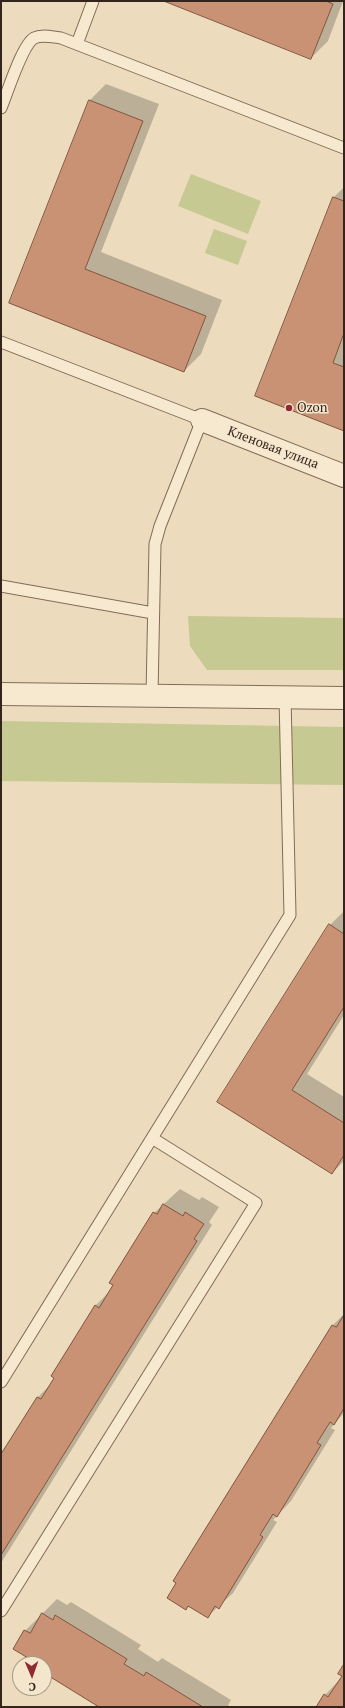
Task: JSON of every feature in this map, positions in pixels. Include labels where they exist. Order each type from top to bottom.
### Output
[{"type":"street","name":"Кленовая улица","points":[[202,420],[344,476]]},
{"type":"street","points":[[1,694],[344,698]]},
{"type":"lane","points":[[77,44],[93,1]]},
{"type":"lane","points":[[1,108],[24,51],[33,39],[44,36],[61,38],[344,148]]},
{"type":"lane","points":[[1,342],[202,420],[160,526],[155,544],[152,695]]},
{"type":"lane","points":[[1,586],[153,614]]},
{"type":"lane","points":[[1,1382],[290,915],[285,697]]},
{"type":"lane","points":[[1,1611],[256,1203],[152,1138]]},
{"type":"green space","points":[[191,174],[261,201],[248,234],[178,206]]},
{"type":"green space","points":[[214,229],[247,241],[238,265],[205,253]]},
{"type":"green space","points":[[188,616],[344,618],[344,670],[207,670],[190,646]]},
{"type":"green space","points":[[1,721],[344,727],[344,785],[1,781]]},
{"type":"building","points":[[164,1],[326,1],[333,4],[311,59]]},
{"type":"building","points":[[89,100],[143,121],[85,269],[206,316],[184,372],[9,303]]},
{"type":"building","points":[[333,197],[344,201],[344,333],[333,363],[344,367],[344,431],[255,396]]},
{"type":"building","points":[[329,924],[344,934],[344,1007],[292,1090],[344,1123],[344,1155],[332,1174],[217,1102]]},
{"type":"building","points":[[163,1204],[183,1216],[185,1212],[204,1224],[194,1239],[197,1241],[1,1555],[1,1454],[37,1397],[41,1399],[54,1378],[51,1376],[95,1305],[99,1308],[113,1285],[109,1283],[153,1212],[157,1214]]},
{"type":"building","points":[[344,1315],[344,1408],[334,1425],[330,1422],[317,1443],[321,1445],[277,1517],[273,1514],[260,1535],[263,1537],[219,1609],[215,1606],[208,1618],[188,1606],[186,1610],[167,1598],[176,1583],[173,1581],[332,1325],[336,1327]]},
{"type":"building","points":[[42,1613],[53,1620],[55,1615],[127,1659],[124,1664],[144,1676],[146,1672],[203,1707],[99,1707],[52,1678],[52,1656],[25,1656],[13,1649],[24,1630],[30,1633]]},
{"type":"building","points":[[344,1664],[344,1707],[316,1707],[324,1694],[328,1697],[342,1676],[338,1674]]},
{"type":"place","name":"Ozon","points":[[289,408]]}]
